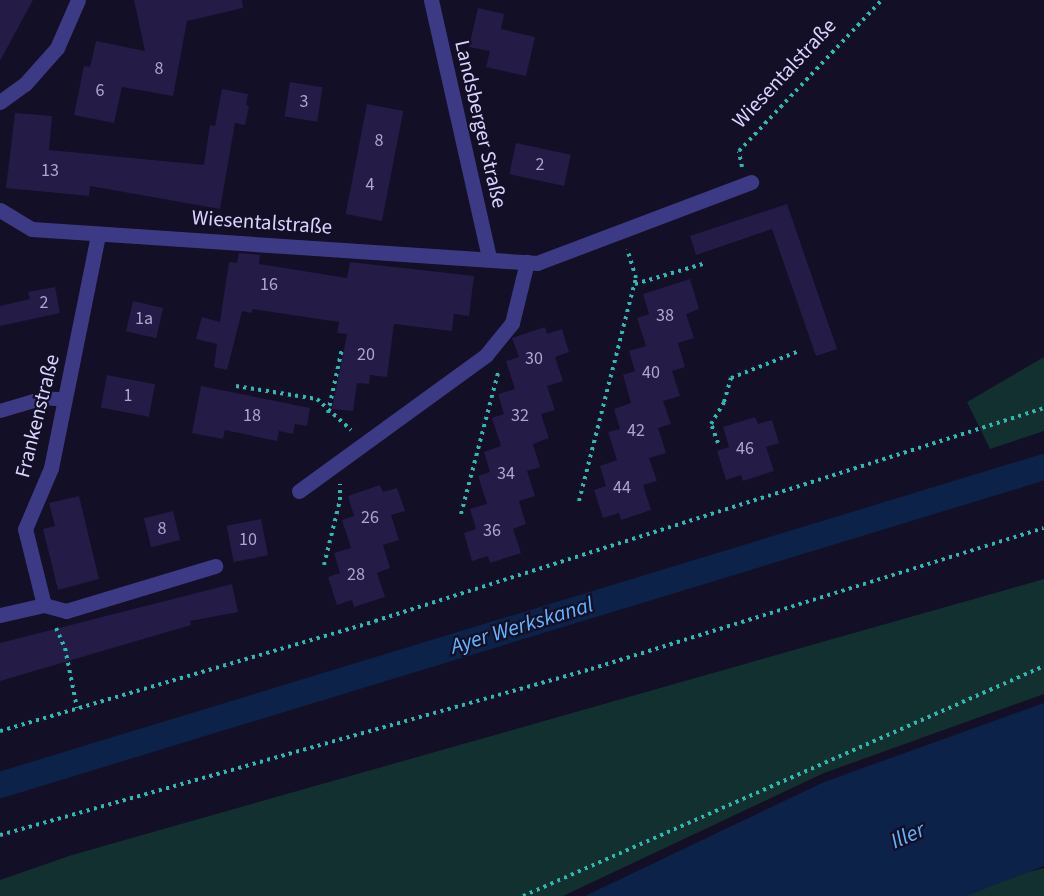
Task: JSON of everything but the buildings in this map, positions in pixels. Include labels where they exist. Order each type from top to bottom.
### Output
[{"type":"street","points":[[0,102],[26,84],[57,48],[78,0]]},
{"type":"street","name":"Landsberger Straße","points":[[431,0],[489,257]]},
{"type":"street","name":"Wiesentalstraße","points":[[0,210],[32,229],[489,257],[537,263],[623,233],[748,183]]},
{"type":"street","name":"Frankenstraße","points":[[44,604],[25,529],[51,468],[98,234]]},
{"type":"street","points":[[299,491],[486,355],[512,323],[527,262]]},
{"type":"street","points":[[0,615],[44,604],[66,610],[215,566]]},
{"type":"lane","points":[[0,411],[45,398],[65,400]]},
{"type":"path","name":"Wiesentalstraße","points":[[748,183],[739,151],[882,0]]},
{"type":"path","points":[[579,501],[635,284],[623,233]]},
{"type":"path","points":[[635,284],[706,262]]},
{"type":"path","points":[[328,414],[342,349]]},
{"type":"path","points":[[718,443],[711,424],[724,402],[730,378],[797,352]]},
{"type":"path","points":[[461,514],[503,357]]},
{"type":"path","points":[[236,386],[316,399],[328,414],[367,441]]},
{"type":"path","points":[[0,731],[375,621],[1044,408]]},
{"type":"path","points":[[324,565],[340,500],[339,461]]},
{"type":"path","points":[[0,835],[591,669],[1044,528]]},
{"type":"path","points":[[44,604],[65,648],[77,708]]},
{"type":"path","points":[[523,896],[1044,666]]},
{"type":"green space","points":[[1044,357],[1044,431],[990,449],[967,402]]},
{"type":"green space","points":[[1044,579],[1044,694],[824,773],[563,896],[0,896],[0,880],[72,855]]},
{"type":"green space","points":[[1044,868],[1044,896],[953,896],[978,885]]},
{"type":"water","name":"Iller","points":[[1044,703],[1044,866],[966,896],[585,896],[824,782]]},
{"type":"waterway","name":"Ayer Werkskanal","points":[[0,785],[1044,467]]}]
